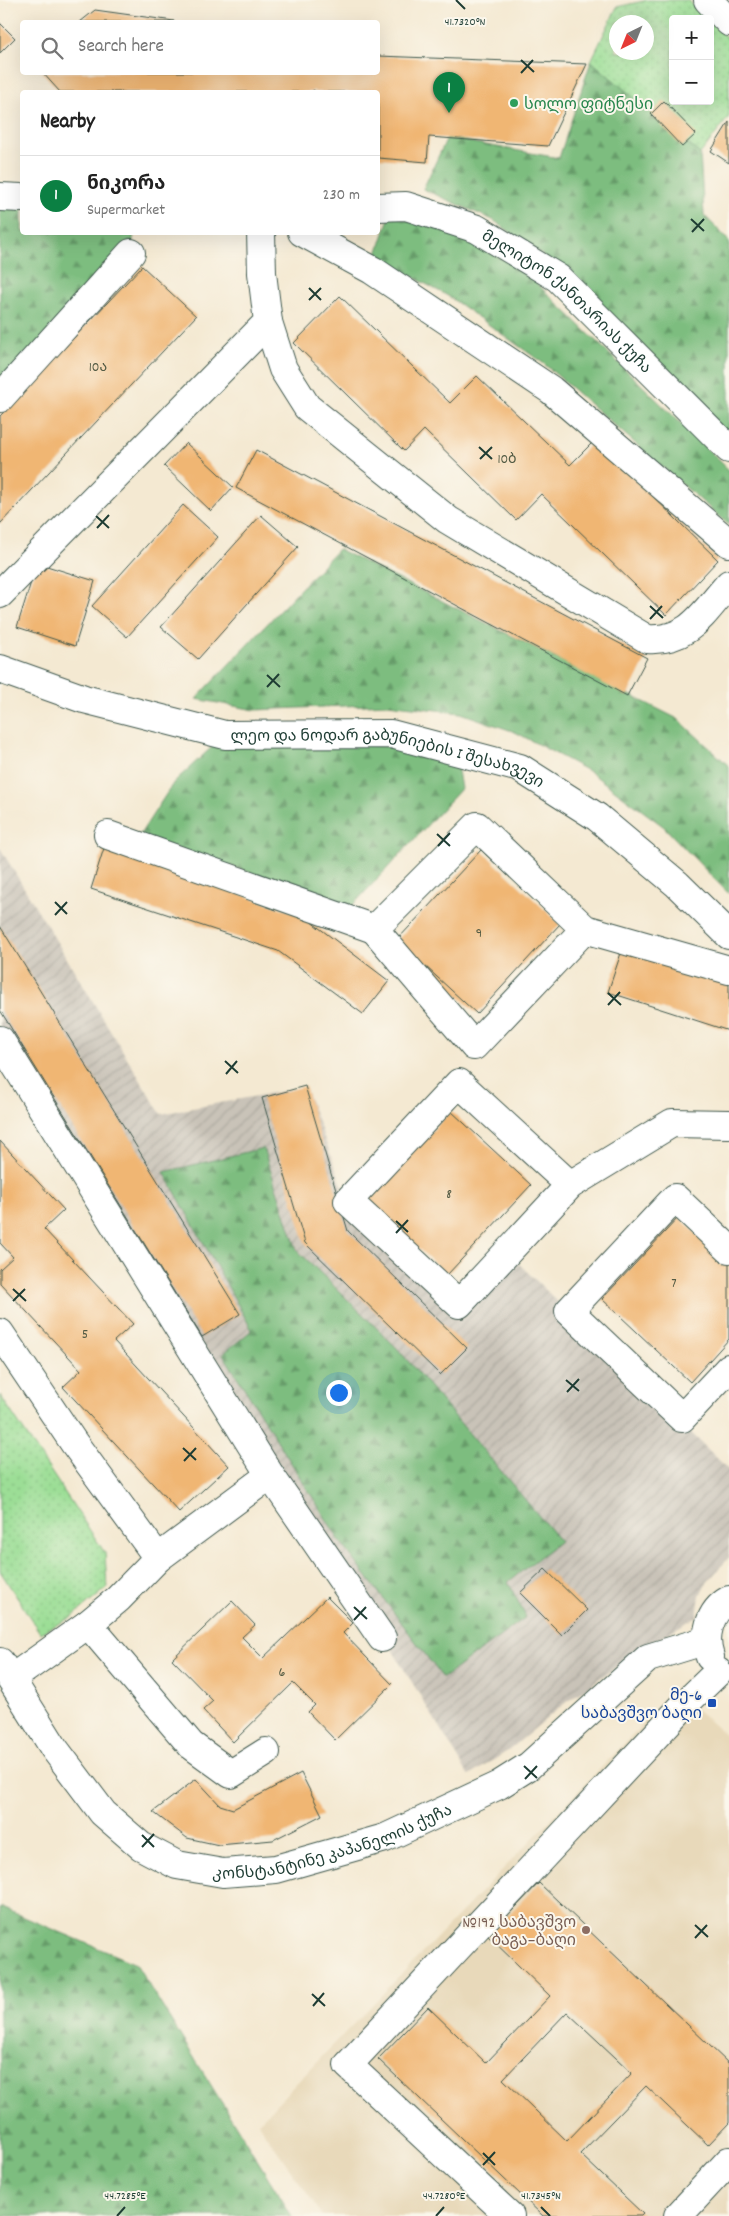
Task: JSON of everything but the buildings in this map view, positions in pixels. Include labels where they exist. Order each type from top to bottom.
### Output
[{"type":"street","points":[[708,0],[729,22]]},
{"type":"street","points":[[0,197],[20,198]]},
{"type":"street","name":"მელიტონ ქანთარიას ქუჩა","points":[[380,207],[406,206],[477,229],[558,278],[729,449]]},
{"type":"street","points":[[261,235],[262,273],[268,322],[283,369],[307,407],[448,520],[647,639],[665,640],[686,632],[729,584]]},
{"type":"street","points":[[308,235],[372,270],[551,390],[729,543]]},
{"type":"street","points":[[0,398],[131,253]]},
{"type":"street","points":[[0,594],[268,322]]},
{"type":"street","name":"ლეო და ნოდარ გაბუნიების I შესახვევი","points":[[0,669],[84,700],[225,735],[391,734],[520,768],[597,817],[677,884],[729,935]]},
{"type":"street","points":[[374,929],[477,826],[585,929],[729,970]]},
{"type":"street","points":[[108,835],[374,929],[474,1046],[585,929]]},
{"type":"street","points":[[0,1040],[270,1475],[382,1638]]},
{"type":"street","points":[[570,1185],[459,1083],[348,1201],[459,1304],[570,1185],[672,1123],[729,1124]]},
{"type":"street","points":[[729,1249],[675,1198],[569,1311],[682,1418],[729,1368]]},
{"type":"street","points":[[0,1333],[74,1443],[158,1558]]},
{"type":"street","points":[[5,1671],[88,1624],[118,1599],[158,1558],[270,1475]]},
{"type":"street","points":[[510,2216],[348,2065],[688,1701],[724,1677],[710,1657],[707,1640],[713,1617],[729,1600]]},
{"type":"street","points":[[88,1624],[191,1745],[231,1774],[266,1752]]},
{"type":"street","name":"კონსტანტინე კაპანელის ქუჩა","points":[[5,1671],[54,1748],[103,1813],[141,1846],[176,1865],[223,1873],[276,1869],[385,1838],[499,1785],[528,1766],[648,1658],[707,1640]]},
{"type":"street","points":[[678,2216],[729,2161]]},
{"type":"shaded area","points":[[0,848],[161,1114],[305,1087],[348,1201],[458,1304],[507,1252],[729,1470],[729,1557],[705,1585],[700,1595],[697,1616],[643,1648],[565,1703],[509,1750],[469,1776],[368,1610],[0,1034]]},
{"type":"shaded area","name":"№192 საბავშვო ბაგა–ბაღი","points":[[675,1691],[729,1738],[729,2216],[323,2216],[258,2123]]},
{"type":"green space","points":[[648,0],[688,0],[703,15],[669,15],[669,105],[714,105],[714,26],[729,40],[729,117],[700,154],[591,61],[609,24],[609,60],[654,60],[654,15],[613,15],[617,7]]},
{"type":"green space","points":[[591,61],[700,154],[704,215],[729,241],[729,436],[540,253],[493,220],[423,189],[447,138],[559,158]]},
{"type":"green space","points":[[0,197],[20,198],[20,235],[134,235],[131,253],[0,398]]},
{"type":"green space","points":[[390,215],[440,229],[520,267],[729,470],[729,525],[543,363],[448,296],[376,257]]},
{"type":"green space","points":[[338,549],[678,719],[729,766],[729,894],[663,826],[590,772],[515,732],[461,713],[388,704],[255,710],[196,699]]},
{"type":"green space","points":[[225,735],[455,751],[461,789],[352,906],[139,836],[174,782]]},
{"type":"green space","points":[[263,1148],[297,1250],[397,1348],[560,1541],[508,1582],[526,1617],[443,1678],[340,1541],[223,1354],[252,1330],[164,1172]]},
{"type":"green space","points":[[0,1395],[105,1553],[107,1588],[72,1617],[40,1633],[0,1571]]},
{"type":"green space","points":[[0,1907],[136,1964],[292,2216],[0,2216]]},
{"type":"place","name":"სოლო ფიტნესი","points":[[514,103]]},
{"type":"place","name":"ნიკორა","points":[[449,113]]},
{"type":"place","name":"მე-6 საბავშვო ბაღი","points":[[712,1703]]},
{"type":"place","name":"№192 საბავშვო ბაგა–ბაღი","points":[[586,1930]]}]
